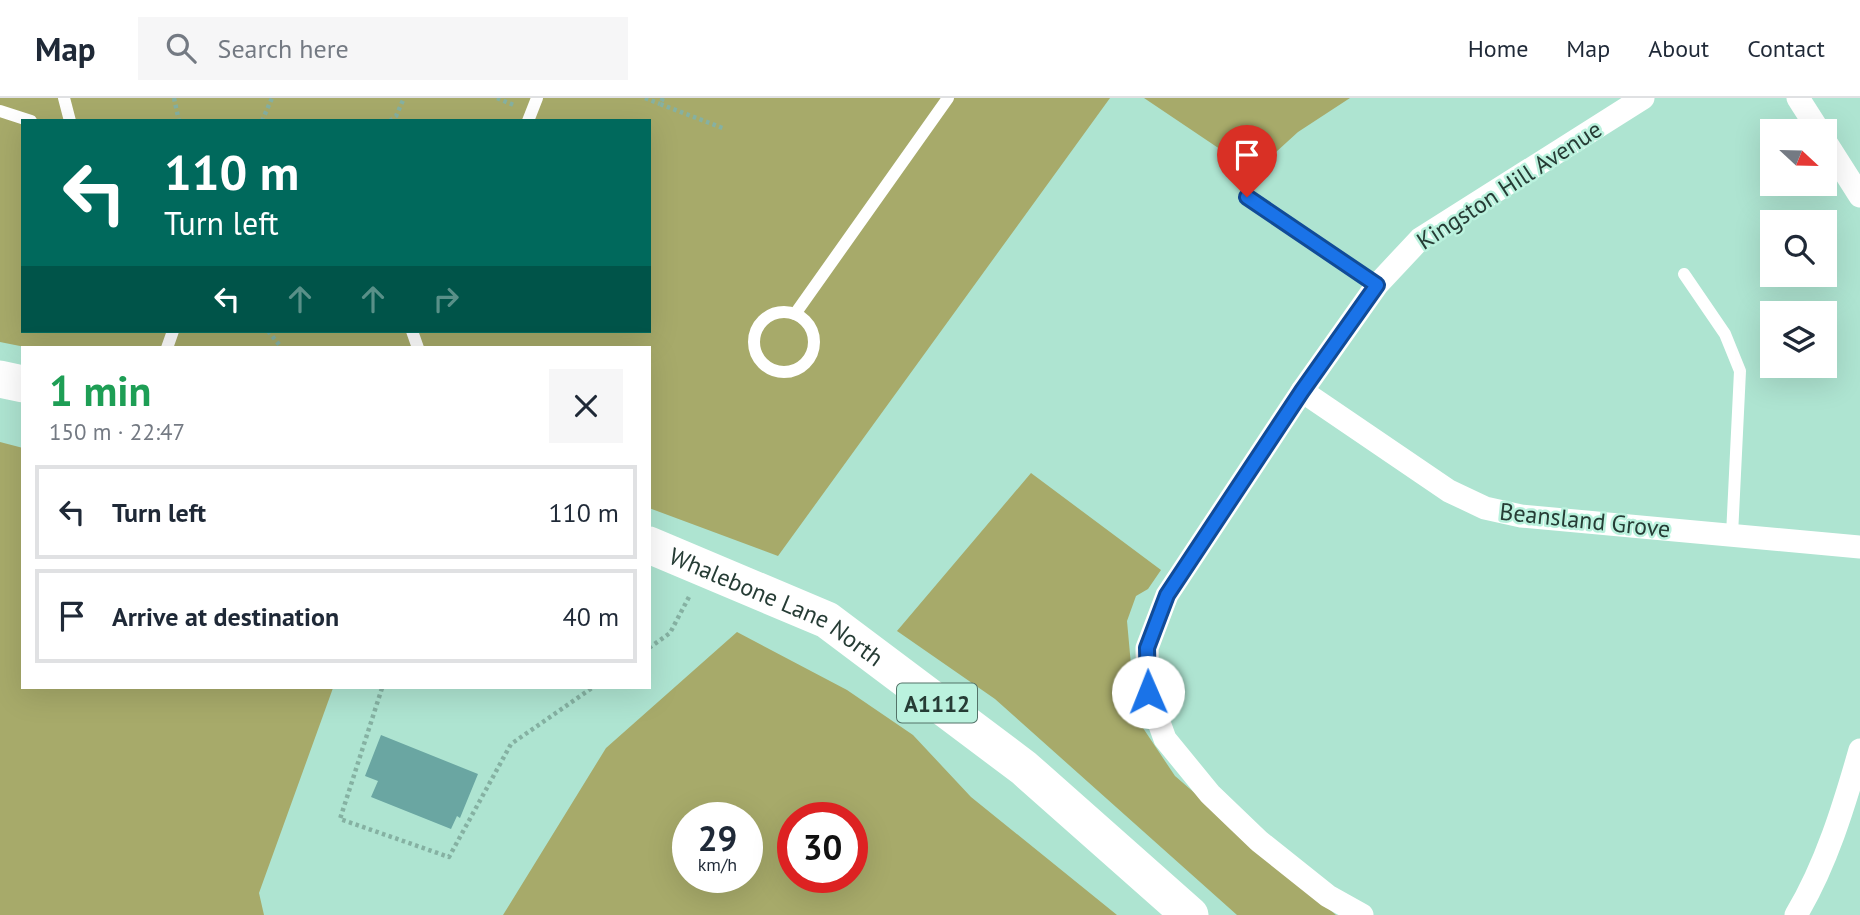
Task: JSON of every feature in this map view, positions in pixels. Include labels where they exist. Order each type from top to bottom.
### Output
[{"type":"main road","points":[[0,379],[21,384]]},
{"type":"main road","name":"Whalebone Lane North","points":[[651,546],[827,620],[1024,768],[1190,915]]},
{"type":"street","name":"Kingston Hill Avenue","points":[[1362,915],[1328,895],[1259,841],[1210,794],[1165,739],[1148,692],[1147,648],[1167,595],[1302,391],[1377,285],[1420,239],[1643,98]]},
{"type":"street","points":[[1798,98],[1811,119]]},
{"type":"street","points":[[1838,161],[1860,196]]},
{"type":"street","name":"Beansland Grove","points":[[1302,391],[1449,491],[1485,508],[1521,516],[1860,547]]},
{"type":"street","points":[[1796,915],[1808,895],[1847,797],[1860,750]]},
{"type":"lane","points":[[64,98],[69,119]]},
{"type":"lane","points":[[529,119],[537,98]]},
{"type":"lane","points":[[795,314],[948,98]]},
{"type":"lane","points":[[0,111],[25,119]]},
{"type":"lane","points":[[1247,197],[1377,285]]},
{"type":"lane","points":[[1684,274],[1725,334],[1740,372],[1732,535]]},
{"type":"lane","points":[[772,314],[795,314],[811,328],[814,338],[812,354],[797,369],[780,372],[770,369],[757,354],[756,331],[772,314]]},
{"type":"path","points":[[174,98],[179,119]]},
{"type":"path","points":[[263,119],[272,98]]},
{"type":"path","points":[[392,119],[404,98]]},
{"type":"path","points":[[645,98],[662,101],[725,129]]},
{"type":"path","points":[[651,647],[670,633],[704,566]]},
{"type":"path","points":[[383,689],[340,819],[449,857],[511,744],[591,689]]},
{"type":"green space","points":[[0,98],[1110,98],[778,556],[651,509],[651,346],[21,346],[0,342]]},
{"type":"green space","points":[[1144,98],[1350,98],[1298,132],[1254,172]]},
{"type":"green space","points":[[0,442],[21,447],[21,689],[333,689],[259,893],[264,915],[0,915]]},
{"type":"green space","points":[[1031,473],[1161,570],[1148,589],[1136,596],[1127,621],[1133,687],[1141,725],[1175,776],[1336,915],[1237,915],[995,699],[897,631]]},
{"type":"green space","points":[[737,632],[847,690],[913,735],[971,797],[1117,915],[503,915],[606,748]]},
{"type":"building","points":[[381,735],[478,774],[460,818],[457,816],[451,829],[371,797],[378,781],[365,776]]},
{"type":"route","points":[[1148,692],[1147,648],[1167,595],[1302,391],[1377,285],[1247,197]]}]
